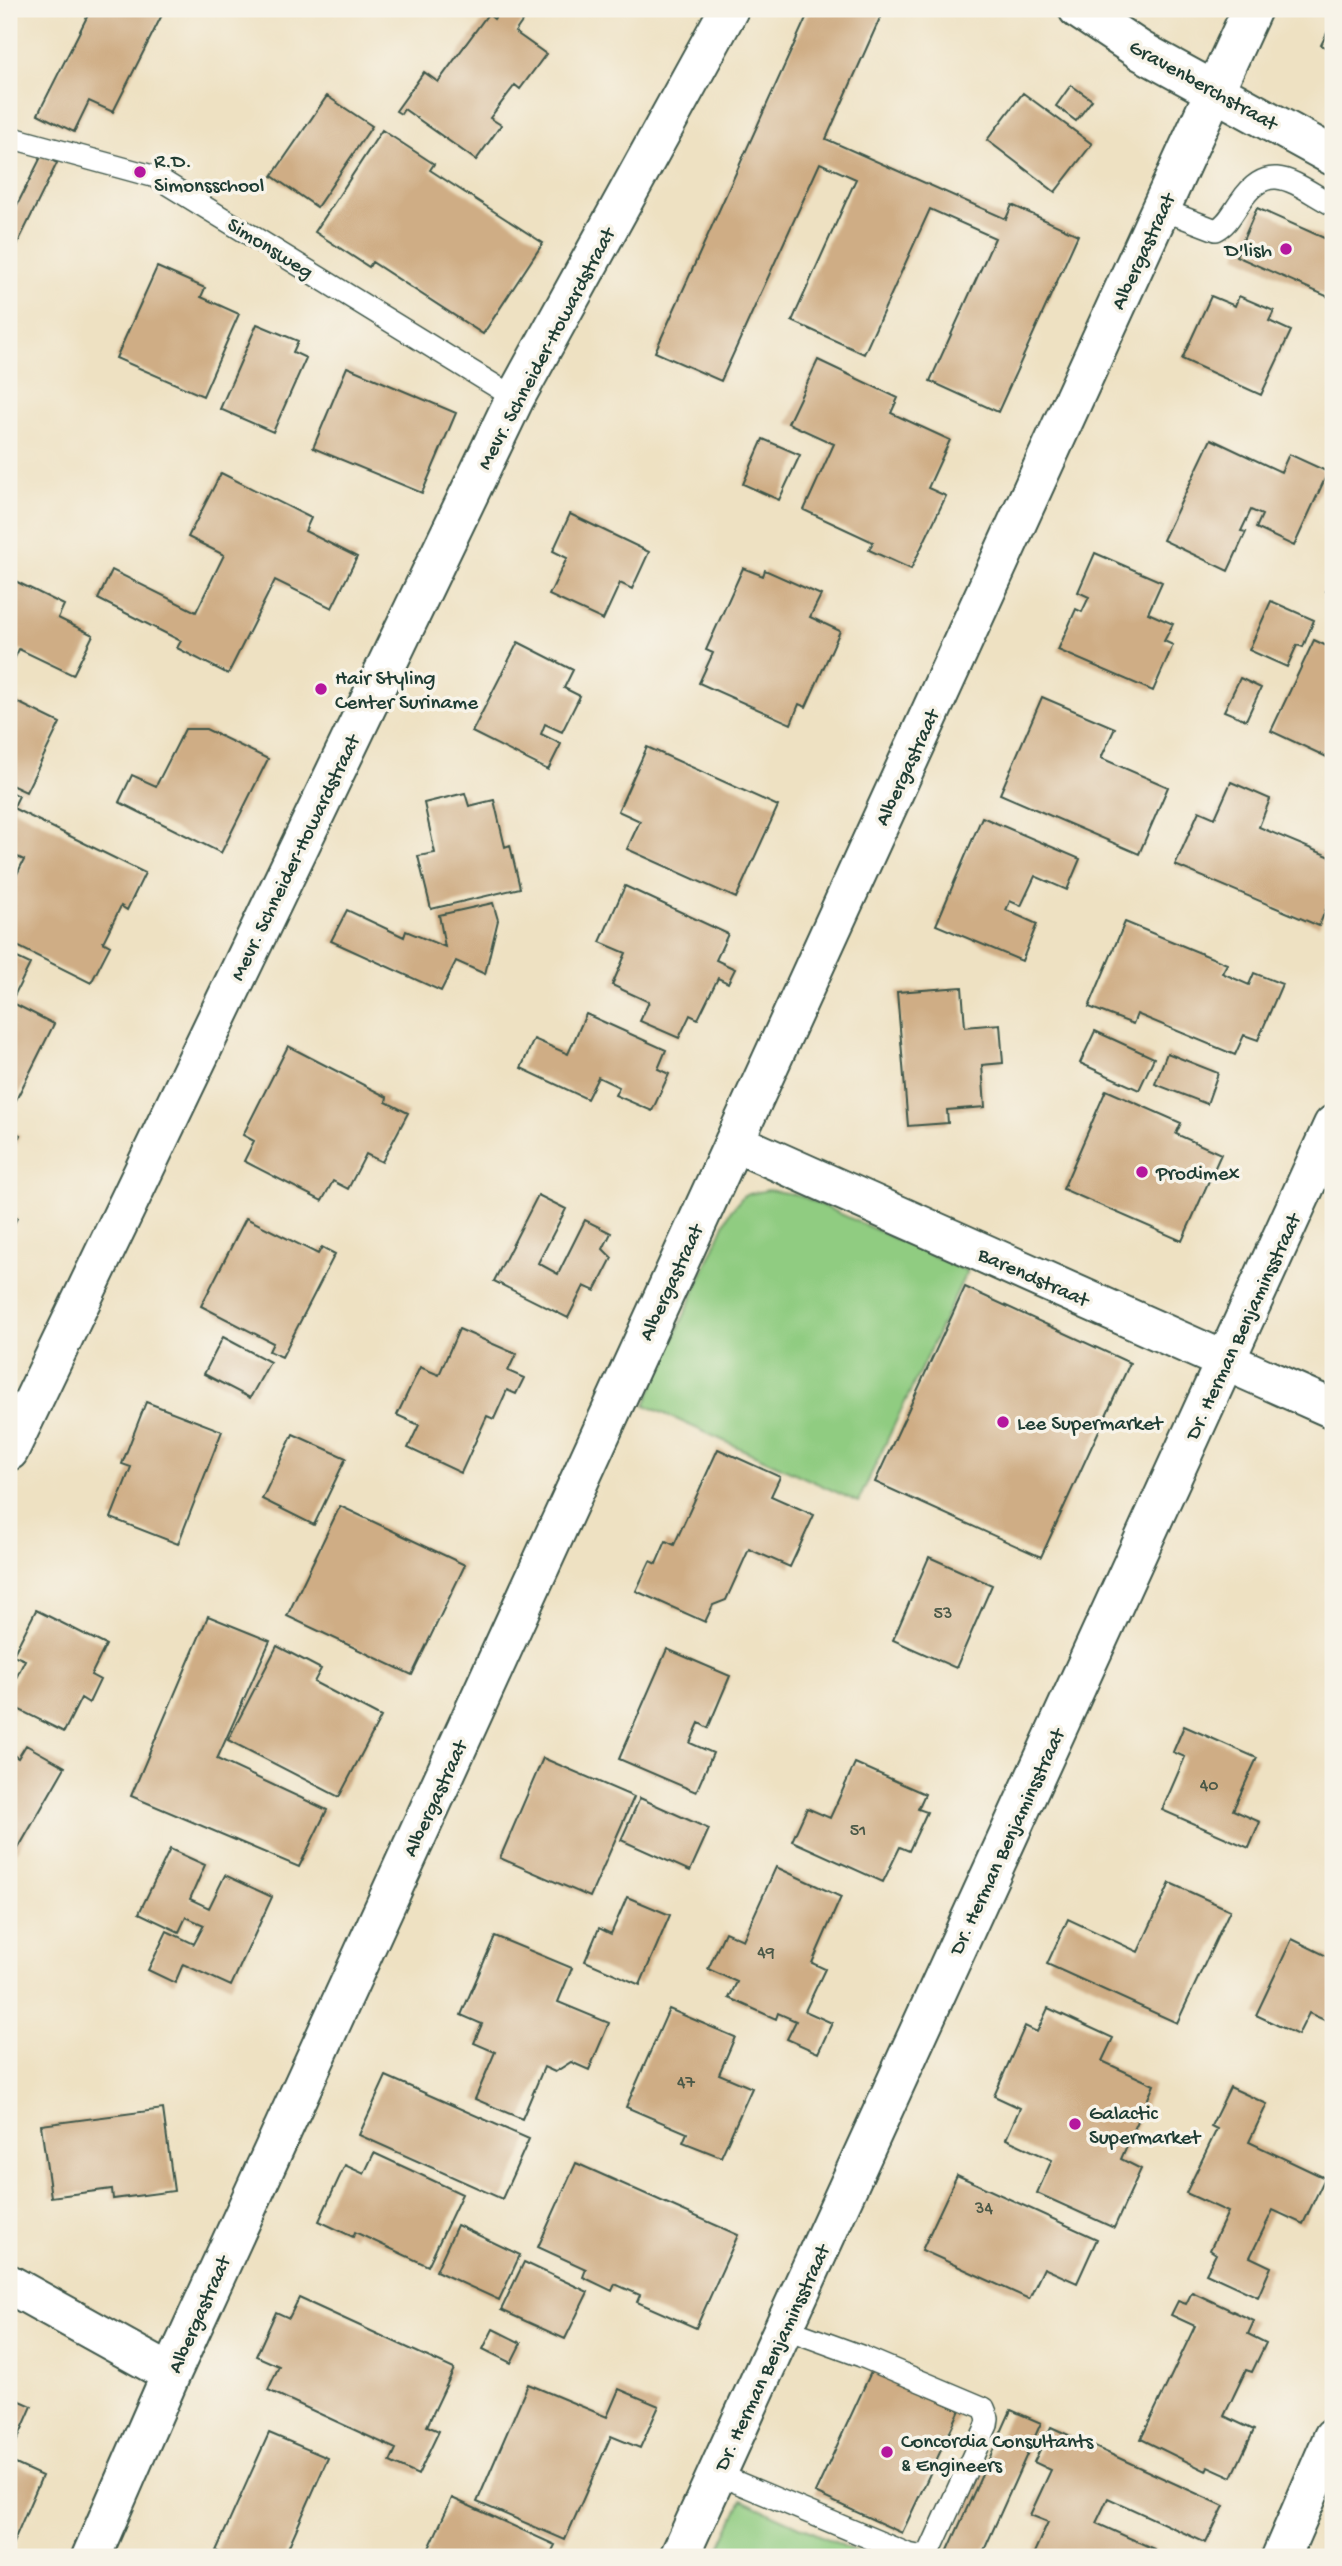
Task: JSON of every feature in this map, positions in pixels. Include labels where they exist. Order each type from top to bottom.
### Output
[{"type":"street","name":"Mevr. Schneider-Howardstraat","points":[[9,1451],[515,398],[729,9]]},
{"type":"street","name":"Gravenberchstraat","points":[[1078,9],[1141,51],[1333,156]]},
{"type":"street","name":"Albergastraat","points":[[91,2557],[171,2374],[1252,9]]},
{"type":"street","name":"Dr. Herman Benjaminsstraat","points":[[679,2557],[1333,1125]]},
{"type":"street","name":"Barendstraat","points":[[734,1142],[1333,1409]]},
{"type":"street","points":[[9,2284],[171,2374]]},
{"type":"street","points":[[1281,2557],[1333,2437]]},
{"type":"lane","name":"Simonsweg","points":[[9,137],[156,177],[515,398]]},
{"type":"lane","points":[[1161,209],[1216,230],[1225,226],[1249,188],[1261,178],[1277,176],[1333,205]]},
{"type":"lane","points":[[717,2474],[908,2554],[918,2556],[929,2553],[987,2425],[988,2418],[984,2409],[861,2356],[784,2328]]},
{"type":"green space","points":[[768,1190],[799,1195],[967,1271],[858,1502],[645,1405],[729,1213],[744,1195]]},
{"type":"green space","points":[[742,2500],[868,2557],[716,2557]]},
{"type":"building","points":[[91,9],[165,9],[113,112],[89,101],[74,132],[38,114]]},
{"type":"building","points":[[501,9],[510,9],[524,19],[515,32],[546,54],[520,89],[515,85],[490,118],[501,125],[476,160],[404,109],[401,114],[396,111],[424,72],[438,82],[488,14],[494,19]]},
{"type":"building","points":[[810,9],[884,9],[826,139],[1006,219],[1012,205],[1078,235],[998,412],[930,381],[995,238],[930,209],[864,354],[792,321],[856,179],[820,163],[721,381],[655,352]]},
{"type":"building","points":[[1333,21],[1333,51],[1321,45]]},
{"type":"building","points":[[1071,85],[1092,100],[1076,121],[1056,106]]},
{"type":"building","points":[[1023,93],[1092,144],[1055,192],[987,140]]},
{"type":"building","points":[[327,96],[372,126],[317,207],[272,176]]},
{"type":"building","points":[[382,130],[434,164],[430,170],[543,243],[483,334],[372,262],[369,267],[315,232]]},
{"type":"building","points":[[42,155],[57,163],[11,257],[9,221]]},
{"type":"building","name":"D'lish","points":[[1257,208],[1333,242],[1333,299],[1236,256]]},
{"type":"building","points":[[157,267],[205,288],[201,297],[239,314],[203,396],[116,358]]},
{"type":"building","points":[[1211,296],[1235,306],[1239,296],[1274,311],[1269,321],[1291,331],[1261,395],[1182,359]]},
{"type":"building","points":[[257,324],[298,341],[293,352],[306,358],[273,432],[220,409]]},
{"type":"building","points":[[818,360],[898,398],[891,413],[950,440],[928,488],[946,496],[911,569],[869,550],[873,542],[804,510],[834,444],[788,423]]},
{"type":"building","points":[[347,367],[456,413],[422,493],[313,448]]},
{"type":"building","points":[[763,439],[800,455],[779,500],[743,484]]},
{"type":"building","points":[[1211,439],[1281,472],[1289,454],[1328,472],[1294,546],[1256,528],[1262,515],[1251,510],[1241,531],[1246,532],[1228,571],[1163,540]]},
{"type":"building","points":[[221,473],[311,518],[305,531],[357,557],[332,608],[275,580],[228,674],[177,648],[181,641],[98,599],[112,570],[196,612],[224,555],[188,537]]},
{"type":"building","points":[[570,514],[649,552],[632,589],[620,583],[603,620],[549,595],[567,558],[553,551]]},
{"type":"building","points":[[1095,553],[1162,582],[1148,613],[1173,624],[1164,641],[1173,645],[1153,691],[1058,650],[1076,609],[1082,612],[1089,597],[1078,592]]},
{"type":"building","points":[[743,568],[763,576],[765,570],[821,595],[810,617],[840,631],[806,707],[799,704],[791,724],[699,683],[713,653],[706,650]]},
{"type":"building","points":[[1333,574],[1333,594],[1326,591]]},
{"type":"building","points":[[9,578],[64,605],[58,618],[93,635],[73,675],[19,649],[9,670]]},
{"type":"building","points":[[1271,601],[1314,620],[1303,647],[1297,645],[1287,667],[1249,650]]},
{"type":"building","points":[[1314,640],[1333,649],[1333,760],[1271,731]]},
{"type":"building","points":[[518,642],[573,670],[564,688],[580,696],[562,732],[545,724],[541,734],[561,744],[548,770],[472,732]]},
{"type":"building","points":[[1240,678],[1261,688],[1246,720],[1224,711]]},
{"type":"building","points":[[1042,697],[1115,728],[1101,758],[1168,787],[1139,854],[1000,794]]},
{"type":"building","points":[[9,698],[60,723],[26,792],[9,784]]},
{"type":"building","points":[[185,729],[206,729],[268,759],[221,853],[119,802],[132,775],[156,786]]},
{"type":"building","points":[[647,747],[778,806],[736,898],[627,849],[640,821],[618,811]]},
{"type":"building","points":[[1231,782],[1270,799],[1259,827],[1333,858],[1333,906],[1328,904],[1319,926],[1175,865],[1199,811],[1215,818]]},
{"type":"building","points":[[9,791],[19,796],[13,808],[145,873],[127,910],[121,906],[103,942],[110,946],[91,983],[9,942],[9,890],[24,860],[9,853]]},
{"type":"building","points":[[465,793],[469,806],[494,800],[505,847],[510,845],[520,888],[431,909],[418,856],[435,853],[424,803]]},
{"type":"building","points":[[982,817],[1080,859],[1067,890],[1035,876],[1021,906],[1010,901],[1006,910],[1037,924],[1022,961],[936,925]]},
{"type":"building","points":[[625,886],[728,934],[716,960],[735,969],[728,983],[718,978],[698,1019],[690,1015],[679,1038],[640,1021],[649,1002],[612,985],[626,953],[600,942]]},
{"type":"building","points":[[493,903],[498,920],[485,974],[456,961],[441,991],[331,941],[347,910],[404,937],[406,931],[445,947],[439,915]]},
{"type":"building","points":[[1125,922],[1227,964],[1222,973],[1249,985],[1254,973],[1282,984],[1258,1040],[1244,1035],[1235,1055],[1137,1014],[1133,1024],[1089,1007]]},
{"type":"building","points":[[9,954],[30,964],[11,1002],[54,1024],[16,1100],[9,1096]]},
{"type":"building","points":[[962,987],[965,1027],[1000,1024],[1003,1063],[982,1065],[985,1107],[947,1110],[948,1123],[908,1126],[897,992]]},
{"type":"building","points":[[586,1014],[666,1050],[658,1069],[669,1074],[652,1111],[615,1095],[619,1087],[598,1077],[587,1099],[521,1068],[534,1039],[568,1054]]},
{"type":"building","points":[[1095,1031],[1154,1058],[1139,1090],[1080,1063]]},
{"type":"building","points":[[288,1046],[387,1097],[386,1102],[408,1113],[382,1162],[366,1154],[348,1189],[333,1181],[322,1201],[244,1161],[254,1141],[243,1135]]},
{"type":"building","points":[[1167,1053],[1218,1073],[1207,1104],[1155,1084]]},
{"type":"building","name":"Prodimex","points":[[1106,1090],[1181,1123],[1176,1134],[1221,1154],[1182,1241],[1063,1189]]},
{"type":"building","points":[[9,1129],[20,1135],[9,1159]]},
{"type":"building","points":[[538,1195],[566,1209],[538,1263],[558,1274],[585,1220],[611,1233],[603,1249],[612,1258],[595,1291],[584,1286],[568,1318],[494,1281]]},
{"type":"building","points":[[9,1214],[17,1218],[9,1234]]},
{"type":"building","points":[[246,1218],[318,1254],[322,1247],[335,1254],[282,1357],[269,1351],[273,1343],[201,1306]]},
{"type":"building","name":"Lee Supermarket","points":[[965,1287],[1130,1363],[1041,1557],[875,1482]]},
{"type":"building","points":[[459,1329],[516,1354],[508,1371],[524,1378],[516,1394],[507,1390],[494,1419],[487,1416],[461,1473],[408,1448],[419,1425],[397,1415],[420,1367],[439,1375]]},
{"type":"building","points":[[223,1337],[270,1362],[250,1398],[204,1374]]},
{"type":"building","points":[[146,1402],[222,1431],[178,1544],[111,1518],[131,1467],[122,1464]]},
{"type":"building","points":[[293,1434],[346,1458],[314,1525],[262,1499]]},
{"type":"building","points":[[718,1449],[780,1477],[771,1496],[814,1515],[790,1567],[749,1549],[726,1600],[713,1605],[705,1622],[636,1591],[650,1561],[656,1564],[666,1541],[674,1545]]},
{"type":"building","points":[[340,1506],[465,1565],[412,1675],[287,1616]]},
{"type":"building","points":[[929,1557],[992,1585],[956,1668],[893,1640]]},
{"type":"building","points":[[36,1610],[106,1645],[91,1675],[100,1680],[89,1703],[81,1698],[64,1732],[14,1707],[9,1717],[9,1692],[25,1660],[13,1655]]},
{"type":"building","points":[[208,1616],[270,1641],[217,1759],[327,1810],[299,1867],[131,1796]]},
{"type":"building","points":[[277,1646],[321,1669],[314,1682],[381,1717],[339,1797],[228,1740]]},
{"type":"building","points":[[667,1649],[730,1676],[708,1728],[699,1723],[690,1743],[713,1753],[696,1792],[619,1759]]},
{"type":"building","points":[[1184,1726],[1257,1758],[1233,1810],[1260,1822],[1249,1848],[1162,1810],[1185,1757],[1173,1752]]},
{"type":"building","points":[[26,1745],[65,1767],[11,1861],[16,1864],[9,1877],[9,1752],[18,1758]]},
{"type":"building","points":[[543,1758],[634,1797],[590,1897],[500,1858]]},
{"type":"building","points":[[855,1763],[925,1794],[918,1809],[927,1812],[909,1851],[900,1847],[883,1882],[792,1841],[807,1808],[830,1818]]},
{"type":"building","points":[[640,1798],[709,1829],[690,1871],[621,1840]]},
{"type":"building","points":[[170,1849],[205,1865],[190,1899],[209,1908],[225,1875],[272,1897],[231,1986],[183,1964],[175,1983],[148,1970],[167,1931],[194,1944],[204,1925],[186,1917],[179,1932],[139,1913]]},
{"type":"building","points":[[776,1867],[841,1897],[812,1963],[825,1969],[805,2011],[832,2023],[818,2053],[787,2039],[796,2021],[778,2013],[776,2019],[729,1998],[737,1982],[708,1969],[725,1932],[743,1940]]},
{"type":"building","points":[[1170,1883],[1230,1910],[1177,2023],[1047,1964],[1068,1919],[1138,1952]]},
{"type":"building","points":[[627,1897],[670,1915],[640,1985],[585,1961],[599,1928],[611,1934]]},
{"type":"building","points":[[495,1936],[572,1968],[558,2002],[609,2023],[589,2070],[571,2062],[555,2072],[544,2067],[522,2119],[475,2099],[495,2052],[474,2043],[482,2024],[461,2015]]},
{"type":"building","points":[[1292,1939],[1333,1959],[1333,2024],[1309,2013],[1298,2035],[1256,2015]]},
{"type":"building","name":"Galactic Supermarket","points":[[1048,2008],[1113,2038],[1102,2061],[1154,2085],[1121,2159],[1141,2169],[1114,2228],[1037,2193],[1052,2160],[1006,2139],[1020,2108],[994,2096],[1025,2026],[1037,2032]]},
{"type":"building","points":[[669,2009],[735,2037],[719,2074],[752,2088],[721,2157],[683,2142],[687,2133],[626,2107]]},
{"type":"building","points":[[386,2076],[529,2139],[502,2199],[359,2135]]},
{"type":"building","points":[[1230,2087],[1267,2104],[1249,2142],[1325,2178],[1303,2224],[1273,2210],[1250,2257],[1271,2267],[1258,2297],[1206,2273],[1216,2254],[1210,2250],[1228,2212],[1186,2193],[1217,2129],[1211,2126]]},
{"type":"building","points":[[163,2109],[174,2191],[113,2199],[112,2189],[51,2197],[41,2125]]},
{"type":"building","points":[[374,2153],[462,2194],[428,2266],[355,2232],[353,2237],[319,2221],[345,2165],[364,2174]]},
{"type":"building","points":[[576,2163],[738,2235],[696,2328],[637,2302],[640,2295],[615,2284],[612,2291],[583,2277],[586,2269],[538,2247]]},
{"type":"building","points":[[957,2175],[1097,2239],[1077,2283],[1044,2268],[1029,2299],[922,2250]]},
{"type":"building","points":[[457,2225],[520,2255],[499,2300],[436,2271]]},
{"type":"building","points":[[524,2262],[588,2292],[565,2339],[501,2310]]},
{"type":"building","points":[[1192,2292],[1254,2321],[1248,2334],[1266,2343],[1252,2372],[1246,2370],[1224,2416],[1254,2430],[1232,2477],[1208,2466],[1206,2471],[1141,2439],[1195,2326],[1171,2315],[1178,2301],[1186,2304]]},
{"type":"building","points":[[299,2298],[454,2369],[427,2426],[439,2431],[418,2475],[390,2462],[396,2449],[268,2390],[279,2366],[256,2356],[276,2312],[289,2318]]},
{"type":"building","points":[[493,2329],[521,2343],[511,2363],[483,2349]]},
{"type":"building","name":"Concordia Consultants & Engineers","points":[[872,2370],[960,2410],[902,2533],[815,2493]]},
{"type":"building","points":[[528,2384],[607,2417],[619,2389],[659,2406],[640,2448],[611,2436],[565,2540],[477,2502]]},
{"type":"building","points":[[9,2396],[32,2406],[15,2445],[9,2442]]},
{"type":"building","points":[[1011,2410],[1041,2423],[981,2557],[945,2557]]},
{"type":"building","points":[[1051,2427],[1224,2506],[1206,2543],[1108,2498],[1096,2523],[1154,2549],[1150,2557],[1032,2557],[1048,2522],[1030,2515],[1051,2470],[1034,2462]]},
{"type":"building","points":[[269,2433],[328,2458],[284,2557],[229,2557],[216,2551]]},
{"type":"building","points":[[9,2461],[42,2476],[9,2552]]},
{"type":"building","points":[[452,2498],[555,2545],[549,2557],[425,2557]]},
{"type":"place","name":"R.D. Simonsschool","points":[[140,172]]},
{"type":"place","name":"D'lish","points":[[1286,249]]},
{"type":"place","name":"Hair Styling Center Suriname","points":[[321,689]]},
{"type":"place","name":"Prodimex","points":[[1142,1172]]},
{"type":"place","name":"Lee Supermarket","points":[[1003,1422]]},
{"type":"place","name":"Galactic Supermarket","points":[[1075,2124]]},
{"type":"place","name":"Concordia Consultants & Engineers","points":[[887,2452]]}]
